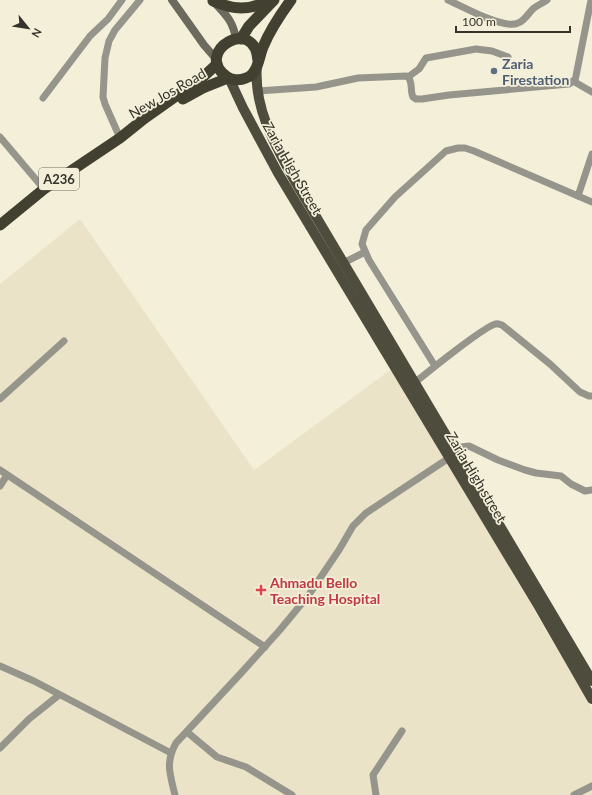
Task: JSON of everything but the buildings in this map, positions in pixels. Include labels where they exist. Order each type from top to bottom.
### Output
[{"type":"highway","points":[[213,1],[225,6],[248,8],[257,6],[269,0]]},
{"type":"highway","name":"A236","points":[[217,62],[220,48],[224,44],[238,39],[274,0]]},
{"type":"highway","name":"A236","points":[[228,78],[235,80],[246,78],[255,70],[269,35],[291,0]]},
{"type":"highway","points":[[238,39],[252,44],[256,49],[258,63]]},
{"type":"highway","name":"New Jos Road","points":[[0,224],[44,189],[120,137],[203,77],[217,62]]},
{"type":"highway","points":[[217,62],[220,69],[228,78]]},
{"type":"highway","name":"New Jos Road","points":[[120,137],[147,124],[199,90],[228,78]]},
{"type":"main road","points":[[172,0],[217,62]]},
{"type":"main road","points":[[213,1],[232,22],[238,39]]},
{"type":"main road","name":"Zaria High Street","points":[[258,63],[258,91],[262,109],[273,140],[340,266]]},
{"type":"main road","name":"Zaria High Street","points":[[228,78],[278,173],[340,266]]},
{"type":"main road","name":"Zaria High street","points":[[340,266],[414,383],[452,454],[592,699]]},
{"type":"main road","name":"Zaria High street","points":[[340,266],[452,454],[592,681]]},
{"type":"street","points":[[43,98],[90,36],[108,19],[122,0]]},
{"type":"street","points":[[120,137],[103,97],[105,58],[109,41],[115,30],[140,0]]},
{"type":"street","points":[[448,0],[459,4],[478,15],[513,25],[522,21],[534,9],[547,0]]},
{"type":"street","points":[[408,77],[410,80],[412,95],[418,99],[569,84],[575,80],[591,0]]},
{"type":"street","points":[[258,91],[316,87],[358,78],[408,77],[419,69],[426,58],[476,49],[492,51],[508,57]]},
{"type":"street","points":[[573,81],[592,92]]},
{"type":"street","points":[[0,137],[44,189]]},
{"type":"street","points":[[435,366],[411,330],[365,252],[362,244],[366,230],[395,196],[446,151],[466,148],[592,202]]},
{"type":"street","points":[[578,196],[592,154]]},
{"type":"street","points":[[340,266],[365,252]]},
{"type":"street","points":[[414,383],[468,341],[496,324],[502,325],[508,329],[550,364],[580,392],[592,396]]},
{"type":"street","points":[[0,399],[64,341]]},
{"type":"street","points":[[175,795],[168,764],[176,743],[265,647],[308,596],[339,550],[353,526],[366,513],[461,447],[469,446],[498,460],[525,470],[560,476],[571,484],[585,491],[592,490]]},
{"type":"street","points":[[0,470],[265,647]]},
{"type":"street","points":[[0,486],[7,475]]},
{"type":"street","points":[[0,666],[34,681],[171,753]]},
{"type":"street","points":[[0,748],[29,719],[59,695]]},
{"type":"street","points":[[376,795],[373,775],[402,731]]},
{"type":"street","points":[[187,732],[217,757],[246,767],[292,795]]},
{"type":"street","points":[[574,795],[592,786]]},
{"type":"shaded area","name":"Ahmadu Bello Teaching Hospital","points":[[80,219],[254,470],[393,368],[592,709],[592,795],[0,795],[0,284]]},
{"type":"place","name":"Zaria Firestation","points":[[494,71]]},
{"type":"place","name":"Ahmadu Bello Teaching Hospital","points":[[261,590]]}]
